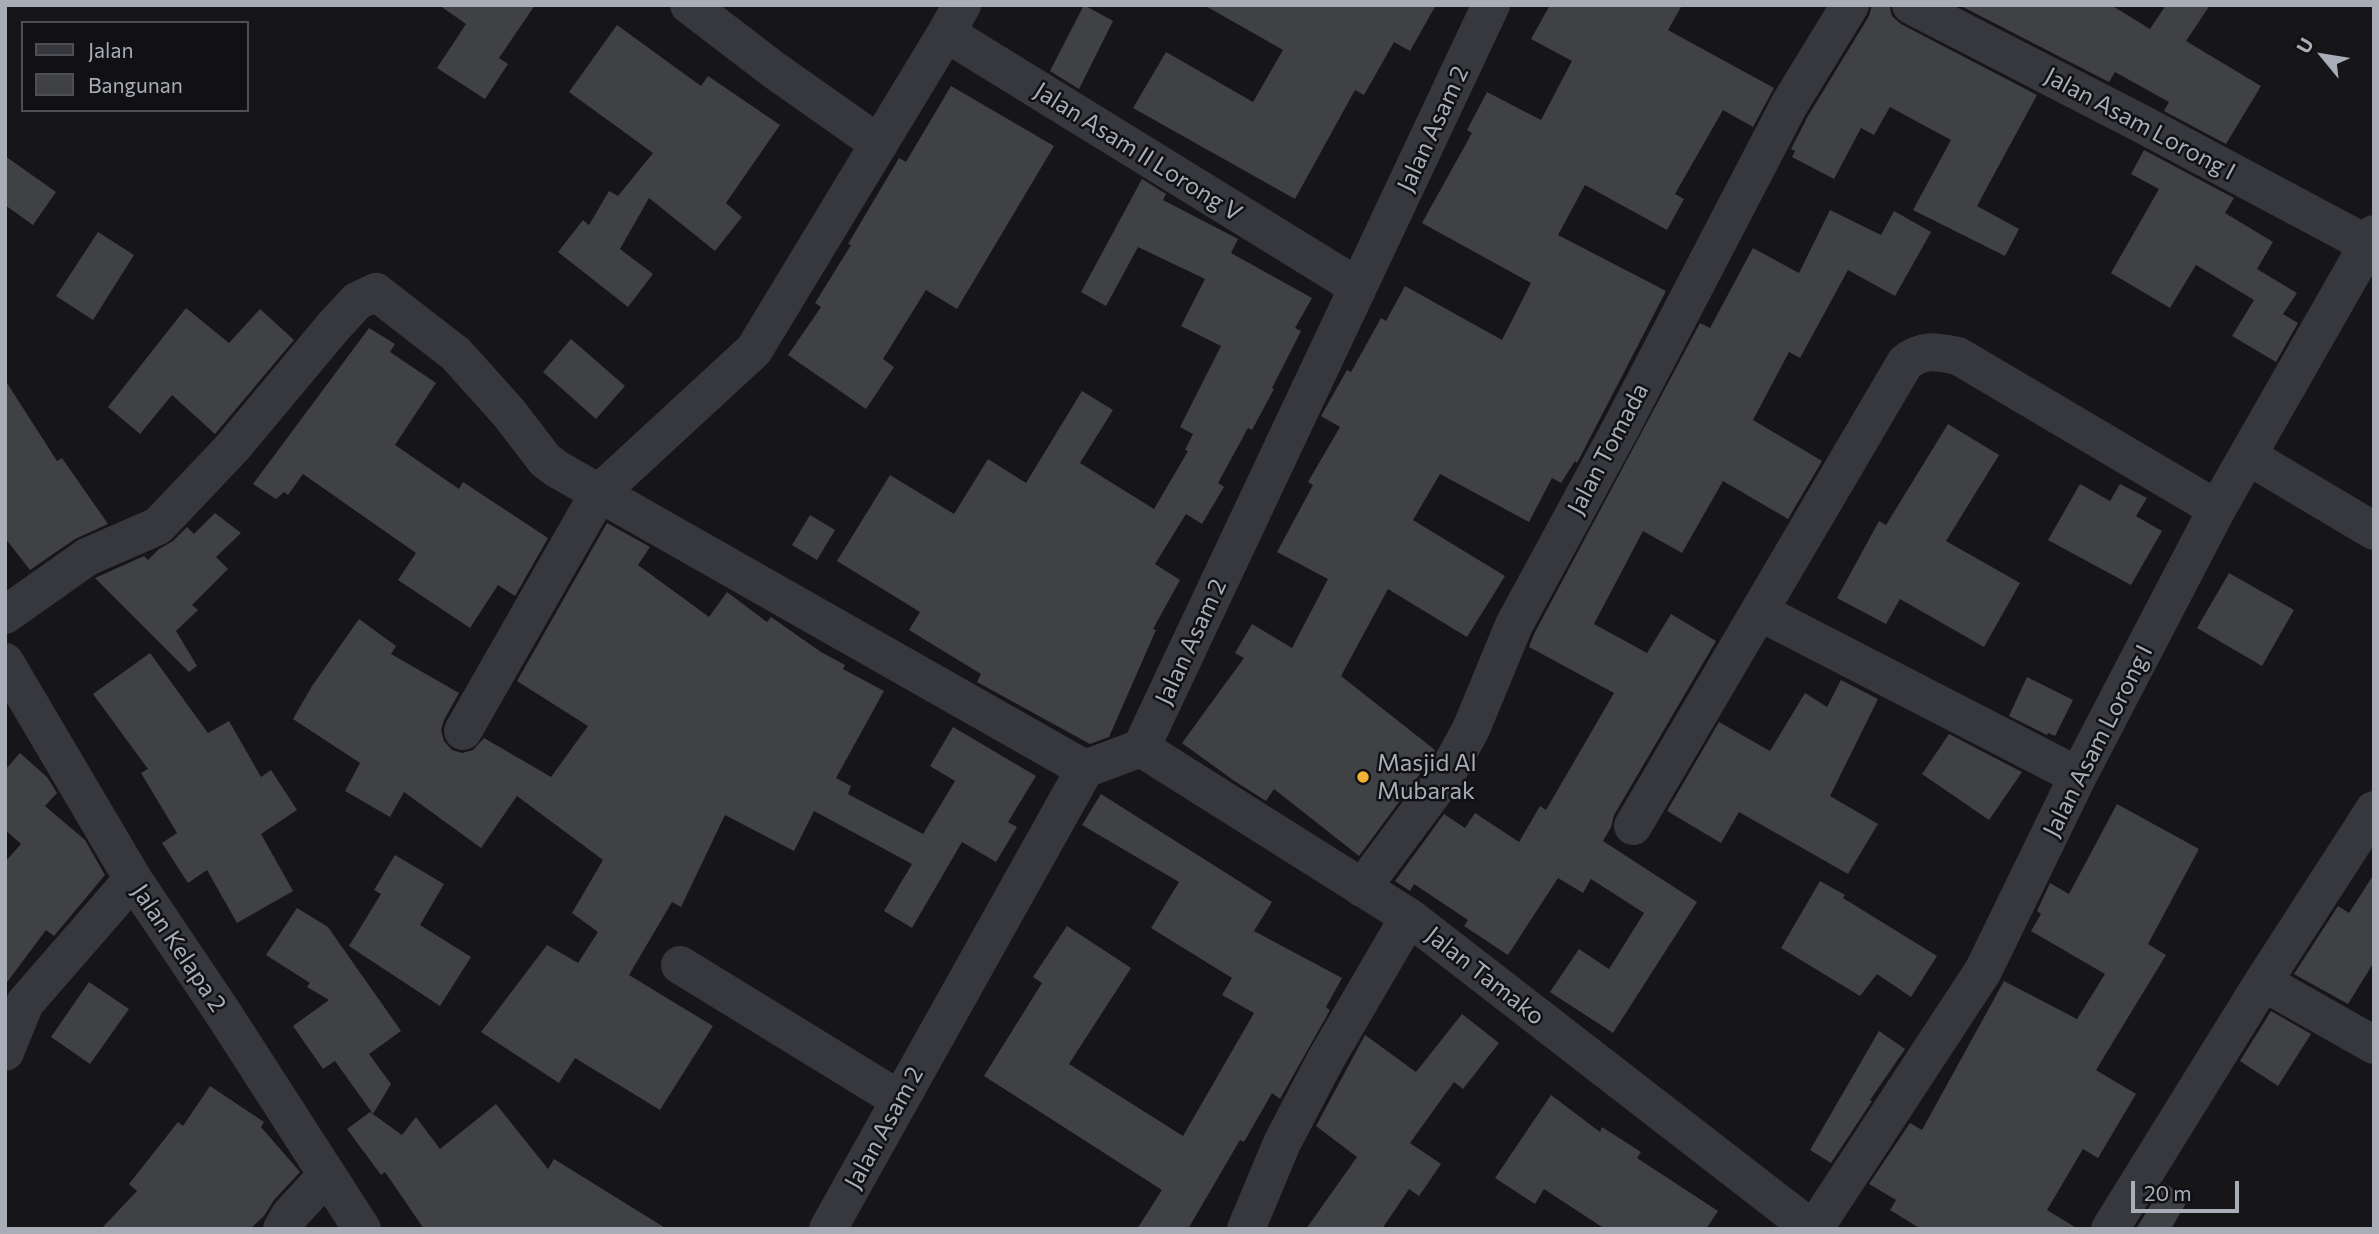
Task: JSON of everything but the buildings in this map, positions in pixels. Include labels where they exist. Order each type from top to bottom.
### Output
[{"type":"street","points":[[689,5],[774,70],[879,144]]},
{"type":"street","name":"Jalan Asam 2","points":[[1141,747],[1491,5]]},
{"type":"street","name":"Jalan Tomada","points":[[1362,888],[1429,800],[1452,764],[1471,729],[1514,625],[1623,424],[1789,105],[1850,5]]},
{"type":"street","name":"Jalan Asam Lorong I","points":[[1813,1229],[1983,971],[2078,776],[2217,509],[2371,239],[1911,5]]},
{"type":"street","points":[[463,732],[599,493],[754,350],[954,19]]},
{"type":"street","name":"Jalan Asam II Lorong V","points":[[954,19],[1358,287]]},
{"type":"street","points":[[5,615],[87,557],[158,526],[232,448],[357,301],[376,292],[456,354],[509,413],[545,460],[557,469],[1085,769],[1141,747]]},
{"type":"street","points":[[1633,826],[1905,363],[1925,352],[1958,356],[2217,509]]},
{"type":"street","points":[[2248,456],[2374,531]]},
{"type":"street","points":[[1760,612],[2078,776]]},
{"type":"street","name":"Jalan Kelapa 2","points":[[5,662],[133,879],[362,1229]]},
{"type":"street","name":"Jalan Tamako","points":[[1141,747],[1409,917],[1813,1229]]},
{"type":"street","name":"Jalan Asam 2","points":[[828,1229],[1085,769]]},
{"type":"street","points":[[2110,1229],[2263,982],[2374,810]]},
{"type":"street","points":[[5,1052],[25,1003],[133,879]]},
{"type":"street","points":[[1246,1229],[1282,1143],[1326,1059],[1409,917]]},
{"type":"street","points":[[680,965],[900,1100]]},
{"type":"street","points":[[2263,982],[2374,1045]]},
{"type":"street","points":[[282,1229],[290,1215],[327,1175]]},
{"type":"place","name":"Masjid Al Mubarak","points":[[1363,777]]}]
